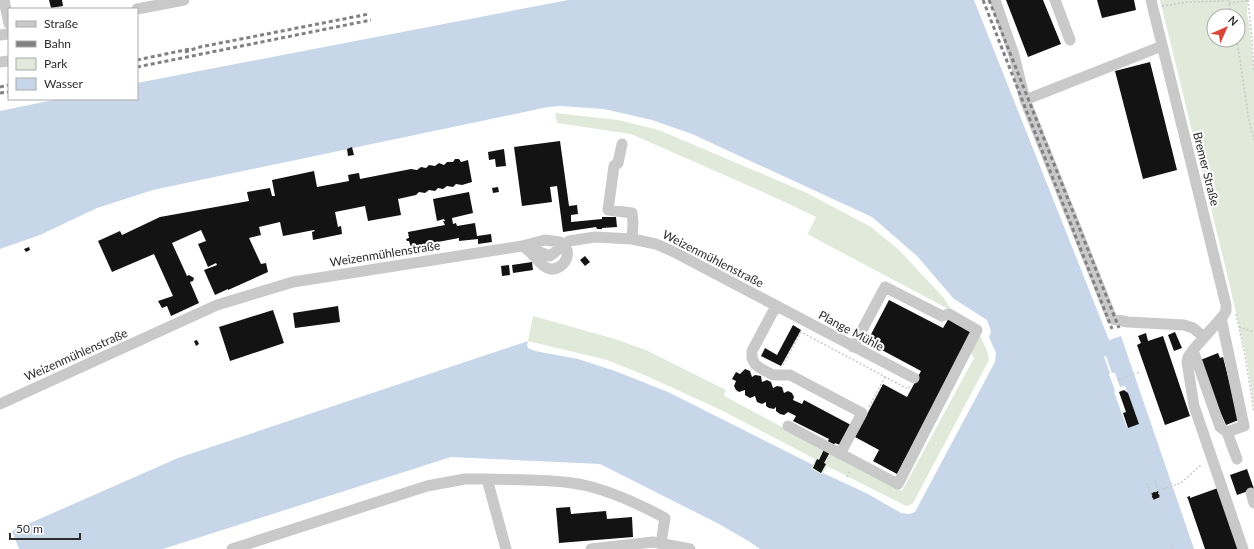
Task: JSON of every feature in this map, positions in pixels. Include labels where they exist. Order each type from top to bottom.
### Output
[{"type":"street","points":[[4,0],[8,19]]},
{"type":"street","points":[[138,9],[184,0]]},
{"type":"street","points":[[995,0],[1014,55],[1025,100],[1112,319],[1128,322],[1184,325],[1193,328],[1204,337]]},
{"type":"street","points":[[1055,0],[1070,40]]},
{"type":"street","name":"Bremer Straße","points":[[1151,0],[1226,305],[1226,311],[1221,318]]},
{"type":"street","points":[[1025,100],[1162,46]]},
{"type":"street","points":[[622,144],[618,163],[614,166],[608,210],[632,213],[632,239]]},
{"type":"street","name":"Weizenmühlenstraße","points":[[0,404],[217,305],[293,282],[522,246],[550,256],[570,241],[595,237],[632,239],[656,244],[776,306]]},
{"type":"street","points":[[522,246],[545,240],[560,242],[563,245]]},
{"type":"street","points":[[788,426],[898,484],[977,330],[949,314],[942,316],[885,287],[853,347]]},
{"type":"street","points":[[776,306],[752,351],[752,358],[756,364],[773,375],[790,375],[862,413],[840,454]]},
{"type":"street","name":"Plange Mühle","points":[[776,306],[914,378]]},
{"type":"street","points":[[1221,318],[1192,350],[1187,362],[1194,406],[1243,549]]},
{"type":"street","points":[[1221,318],[1244,426],[1227,432]]},
{"type":"street","points":[[1192,350],[1220,427],[1227,432],[1237,459]]},
{"type":"street","points":[[232,549],[427,486],[465,479],[549,481],[588,486],[632,501],[665,518],[661,543]]},
{"type":"street","points":[[487,479],[506,549]]},
{"type":"street","points":[[591,549],[653,542],[690,549]]},
{"type":"path","points":[[1160,6],[1188,1],[1227,0],[1230,3],[1231,8]]},
{"type":"path","points":[[1230,3],[1248,0],[1254,71]]},
{"type":"path","points":[[1238,48],[1249,121],[1254,140]]},
{"type":"path","points":[[1239,327],[1254,332]]},
{"type":"path","points":[[778,376],[801,332],[908,389]]},
{"type":"path","points":[[1118,380],[1140,372]]},
{"type":"path","points":[[862,413],[865,415],[885,377]]},
{"type":"path","points":[[1249,378],[1254,378]]},
{"type":"path","points":[[1150,493],[1181,483],[1202,464]]},
{"type":"path","points":[[1155,481],[1160,497]]},
{"type":"path","points":[[1147,484],[1153,500]]},
{"type":"path","points":[[1170,544],[1172,549]]},
{"type":"green space","points":[[1160,0],[1248,0],[1247,14],[1254,71],[1254,407],[1246,356]]},
{"type":"green space","points":[[555,113],[618,120],[659,130],[807,193],[871,227],[899,250],[944,298],[952,311],[809,235],[808,233],[816,217],[631,134],[557,123]]},
{"type":"green space","points":[[533,316],[615,339],[646,350],[726,390],[724,396],[902,491],[974,358],[970,350],[979,333],[988,353],[989,360],[913,503],[906,506],[827,466],[822,474],[811,469],[815,459],[721,410],[649,377],[607,360],[528,341]]},
{"type":"water","points":[[568,0],[974,0],[1109,340],[1121,336],[1194,549],[760,549],[719,524],[600,464],[451,457],[163,549],[19,549],[12,531],[178,458],[528,341],[528,348],[535,351],[578,359],[615,371],[668,392],[813,465],[811,469],[866,493],[901,513],[909,514],[915,512],[995,362],[996,353],[989,337],[991,332],[987,320],[954,299],[917,256],[872,217],[692,134],[652,120],[604,109],[561,106],[548,107],[153,190],[97,208],[40,235],[0,249],[0,111],[53,100],[138,100],[138,83]]},
{"type":"pier","points":[[1106,356],[1112,373],[1115,373],[1120,387],[1125,386],[1139,424],[1127,428],[1114,392],[1110,373],[1104,357]]},
{"type":"building","points":[[49,0],[62,0],[63,6],[51,8]]},
{"type":"building","points":[[1006,0],[1043,0],[1061,44],[1028,57]]},
{"type":"building","points":[[1097,0],[1134,0],[1136,10],[1102,18]]},
{"type":"building","points":[[1150,62],[1177,170],[1143,179],[1115,71]]},
{"type":"building","points":[[560,141],[569,206],[577,205],[578,214],[571,215],[571,222],[602,219],[602,217],[616,217],[617,227],[597,229],[596,227],[563,232],[557,186],[550,187],[552,202],[522,206],[514,147]]},
{"type":"building","points":[[352,147],[354,155],[348,156],[347,149]]},
{"type":"building","points":[[504,149],[506,166],[496,167],[495,159],[489,160],[488,152]]},
{"type":"building","points":[[455,159],[459,159],[461,162],[468,160],[472,182],[462,185],[456,184],[453,187],[447,186],[443,189],[438,188],[435,191],[429,190],[425,193],[419,192],[416,195],[398,199],[401,215],[368,221],[365,206],[335,212],[338,227],[341,226],[342,234],[313,240],[312,232],[315,231],[314,230],[283,236],[280,222],[259,227],[261,235],[249,238],[261,264],[266,263],[268,272],[215,295],[204,270],[217,265],[216,263],[208,267],[198,244],[206,241],[201,230],[172,243],[187,276],[189,275],[194,278],[193,281],[190,282],[199,303],[171,316],[167,306],[162,308],[158,301],[173,296],[154,254],[112,272],[98,241],[120,231],[122,235],[160,217],[249,201],[247,192],[270,188],[272,196],[275,196],[272,180],[314,171],[317,187],[349,181],[348,175],[359,173],[360,179],[411,169],[417,170],[421,167],[426,168],[429,165],[435,166],[439,163],[444,165],[447,162],[453,162]]},
{"type":"building","points":[[498,187],[499,192],[493,193],[492,188]]},
{"type":"building","points":[[469,192],[473,213],[452,218],[453,224],[456,223],[457,226],[475,223],[477,236],[491,234],[492,242],[478,244],[478,239],[459,241],[459,238],[411,247],[409,241],[406,239],[409,238],[408,232],[445,225],[443,221],[445,221],[444,219],[437,221],[433,199]]},
{"type":"building","points":[[29,247],[30,250],[26,252],[24,249]]},
{"type":"building","points":[[585,256],[590,262],[585,266],[580,260]]},
{"type":"building","points":[[532,262],[533,270],[513,273],[512,265]]},
{"type":"building","points":[[509,265],[510,275],[502,276],[501,266]]},
{"type":"building","points":[[889,300],[943,328],[949,318],[973,331],[897,474],[873,461],[879,450],[855,437],[883,384],[907,397],[921,371],[867,342]]},
{"type":"building","points":[[338,306],[340,322],[295,328],[293,313]]},
{"type":"building","points":[[273,310],[284,343],[230,361],[219,327]]},
{"type":"building","points":[[793,325],[801,330],[781,366],[761,356],[765,348],[777,355]]},
{"type":"building","points":[[1175,332],[1182,348],[1174,351],[1168,335]]},
{"type":"building","points":[[1146,333],[1148,341],[1163,336],[1190,416],[1165,425],[1137,345],[1141,343],[1138,336]]},
{"type":"building","points":[[197,340],[199,344],[196,346],[194,341]]},
{"type":"building","points":[[1218,353],[1220,358],[1223,357],[1241,419],[1226,425],[1198,361]]},
{"type":"building","points":[[745,369],[750,371],[752,377],[755,375],[761,376],[762,382],[767,380],[771,382],[773,388],[777,386],[782,387],[784,393],[788,391],[792,393],[794,397],[793,400],[802,404],[804,400],[851,425],[840,445],[835,443],[824,463],[826,464],[821,473],[813,468],[817,459],[819,460],[829,439],[793,421],[796,416],[788,412],[784,415],[780,414],[776,411],[776,407],[774,409],[769,408],[766,406],[766,402],[762,404],[757,402],[755,396],[750,398],[745,395],[745,390],[739,392],[736,390],[734,386],[736,381],[732,379],[736,372],[740,374]]},
{"type":"building","points":[[1124,390],[1128,393],[1139,424],[1128,428],[1123,413],[1126,412],[1119,392]]},
{"type":"building","points":[[1247,469],[1254,489],[1237,495],[1230,475]]},
{"type":"building","points":[[1218,488],[1239,549],[1205,549],[1187,497],[1190,496],[1190,498]]},
{"type":"building","points":[[1158,491],[1160,497],[1153,500],[1151,493]]},
{"type":"building","points":[[570,507],[571,514],[606,511],[607,519],[632,517],[633,537],[559,543],[556,508]]},
{"type":"railway","points":[[983,0],[1112,329]]},
{"type":"railway","points":[[989,0],[1119,328]]},
{"type":"railway","points":[[185,52],[200,47],[369,14]]},
{"type":"railway","points":[[138,67],[371,20]]},
{"type":"railway","points":[[138,60],[190,49]]},
{"type":"railway","points":[[0,87],[8,85]]},
{"type":"railway","points":[[0,93],[8,92]]}]
